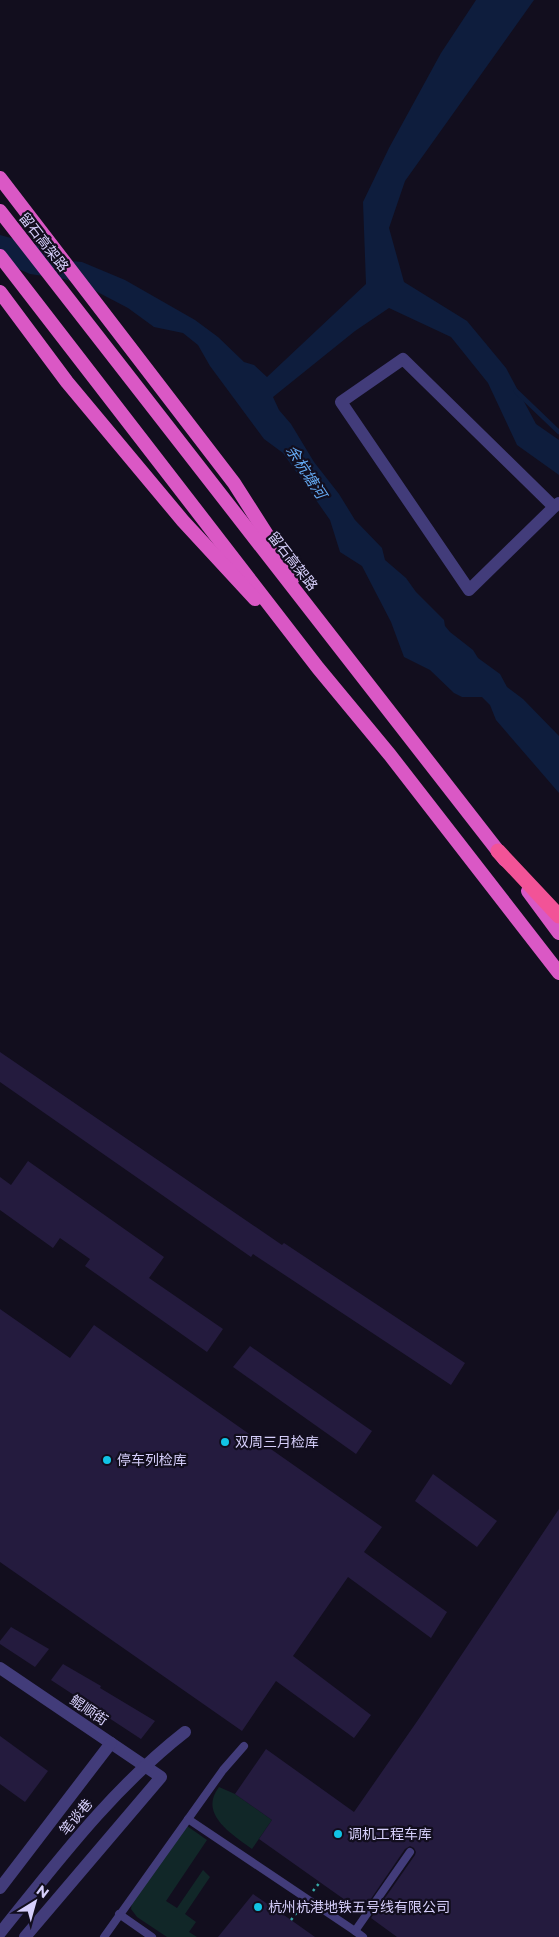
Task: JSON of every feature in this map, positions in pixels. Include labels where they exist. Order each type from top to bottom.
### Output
[{"type":"highway","points":[[0,178],[234,483],[347,657]]},
{"type":"highway","name":"留石高架路","points":[[0,211],[498,851],[559,933]]},
{"type":"highway","points":[[0,256],[318,668],[396,763],[559,973]]},
{"type":"highway","points":[[0,292],[67,382],[183,521],[318,668]]},
{"type":"highway","points":[[498,851],[559,916]]},
{"type":"street","points":[[403,359],[556,505],[469,590],[341,402],[403,359]]},
{"type":"street","name":"鲲顺街","points":[[0,1668],[162,1777],[25,1937]]},
{"type":"street","name":"笔谈巷","points":[[0,1932],[115,1794],[153,1757],[185,1732]]},
{"type":"street","name":"笔谈巷","points":[[0,1888],[111,1743]]},
{"type":"lane","points":[[104,1937],[223,1770],[244,1746]]},
{"type":"lane","points":[[188,1819],[363,1937]]},
{"type":"lane","points":[[355,1931],[410,1852]]},
{"type":"lane","points":[[119,1914],[152,1937]]},
{"type":"green space","points":[[219,1787],[235,1794],[272,1820],[252,1849],[227,1830],[215,1815],[212,1806]]},
{"type":"green space","points":[[187,1826],[207,1840],[166,1901],[177,1908],[203,1870],[210,1877],[185,1914],[196,1922],[189,1932],[197,1937],[167,1937],[137,1917],[131,1909],[132,1902]]},
{"type":"water","name":"余杭塘河","points":[[476,0],[534,0],[405,181],[389,228],[404,282],[467,321],[506,368],[536,424],[559,440],[559,475],[517,445],[488,383],[451,337],[389,308],[355,331],[273,397],[279,410],[291,424],[314,462],[339,494],[355,520],[382,548],[385,560],[406,578],[416,592],[444,620],[445,626],[450,632],[473,650],[478,658],[500,674],[507,687],[523,699],[559,736],[559,793],[496,720],[490,705],[482,697],[462,697],[454,693],[430,670],[404,657],[391,622],[362,566],[340,552],[330,520],[283,453],[264,439],[210,366],[198,345],[183,333],[154,327],[128,308],[86,286],[64,279],[30,274],[0,261],[0,235],[48,248],[71,261],[82,262],[125,280],[195,320],[218,337],[244,362],[254,365],[267,377],[366,284],[363,202],[389,148],[441,53]]},
{"type":"building","points":[[0,1052],[282,1245],[284,1243],[465,1363],[451,1385],[253,1254],[251,1257],[0,1082]]},
{"type":"building","points":[[28,1161],[164,1257],[149,1278],[223,1329],[207,1352],[85,1266],[90,1259],[60,1238],[53,1248],[0,1210],[0,1177],[11,1185]]},
{"type":"building","name":"停车列检库","points":[[0,1309],[70,1358],[94,1325],[382,1527],[364,1552],[447,1612],[431,1638],[348,1577],[293,1656],[371,1715],[354,1738],[276,1681],[242,1731],[0,1562]]},
{"type":"building","points":[[250,1346],[372,1431],[356,1454],[233,1367]]},
{"type":"building","points":[[433,1474],[497,1521],[477,1547],[415,1501]]},
{"type":"building","points":[[559,1509],[559,1937],[397,1937],[371,1918],[415,1855],[414,1848],[410,1846],[405,1849],[362,1912],[259,1839],[272,1820],[235,1794],[266,1749],[354,1812]]},
{"type":"building","points":[[11,1627],[49,1649],[35,1667],[0,1644],[0,1641]]},
{"type":"building","points":[[63,1664],[155,1721],[141,1739],[51,1680]]},
{"type":"building","points":[[0,1736],[48,1771],[25,1802],[0,1784]]},
{"type":"building","name":"杭州杭港地铁五号线有限公司","points":[[253,1894],[291,1920],[315,1937],[218,1937]]},
{"type":"waterway","points":[[516,391],[559,432]]},
{"type":"place","name":"双周三月检库","points":[[225,1442]]},
{"type":"place","name":"停车列检库","points":[[107,1460]]},
{"type":"place","name":"调机工程车库","points":[[338,1834]]},
{"type":"place","name":"杭州杭港地铁五号线有限公司","points":[[258,1907]]}]
